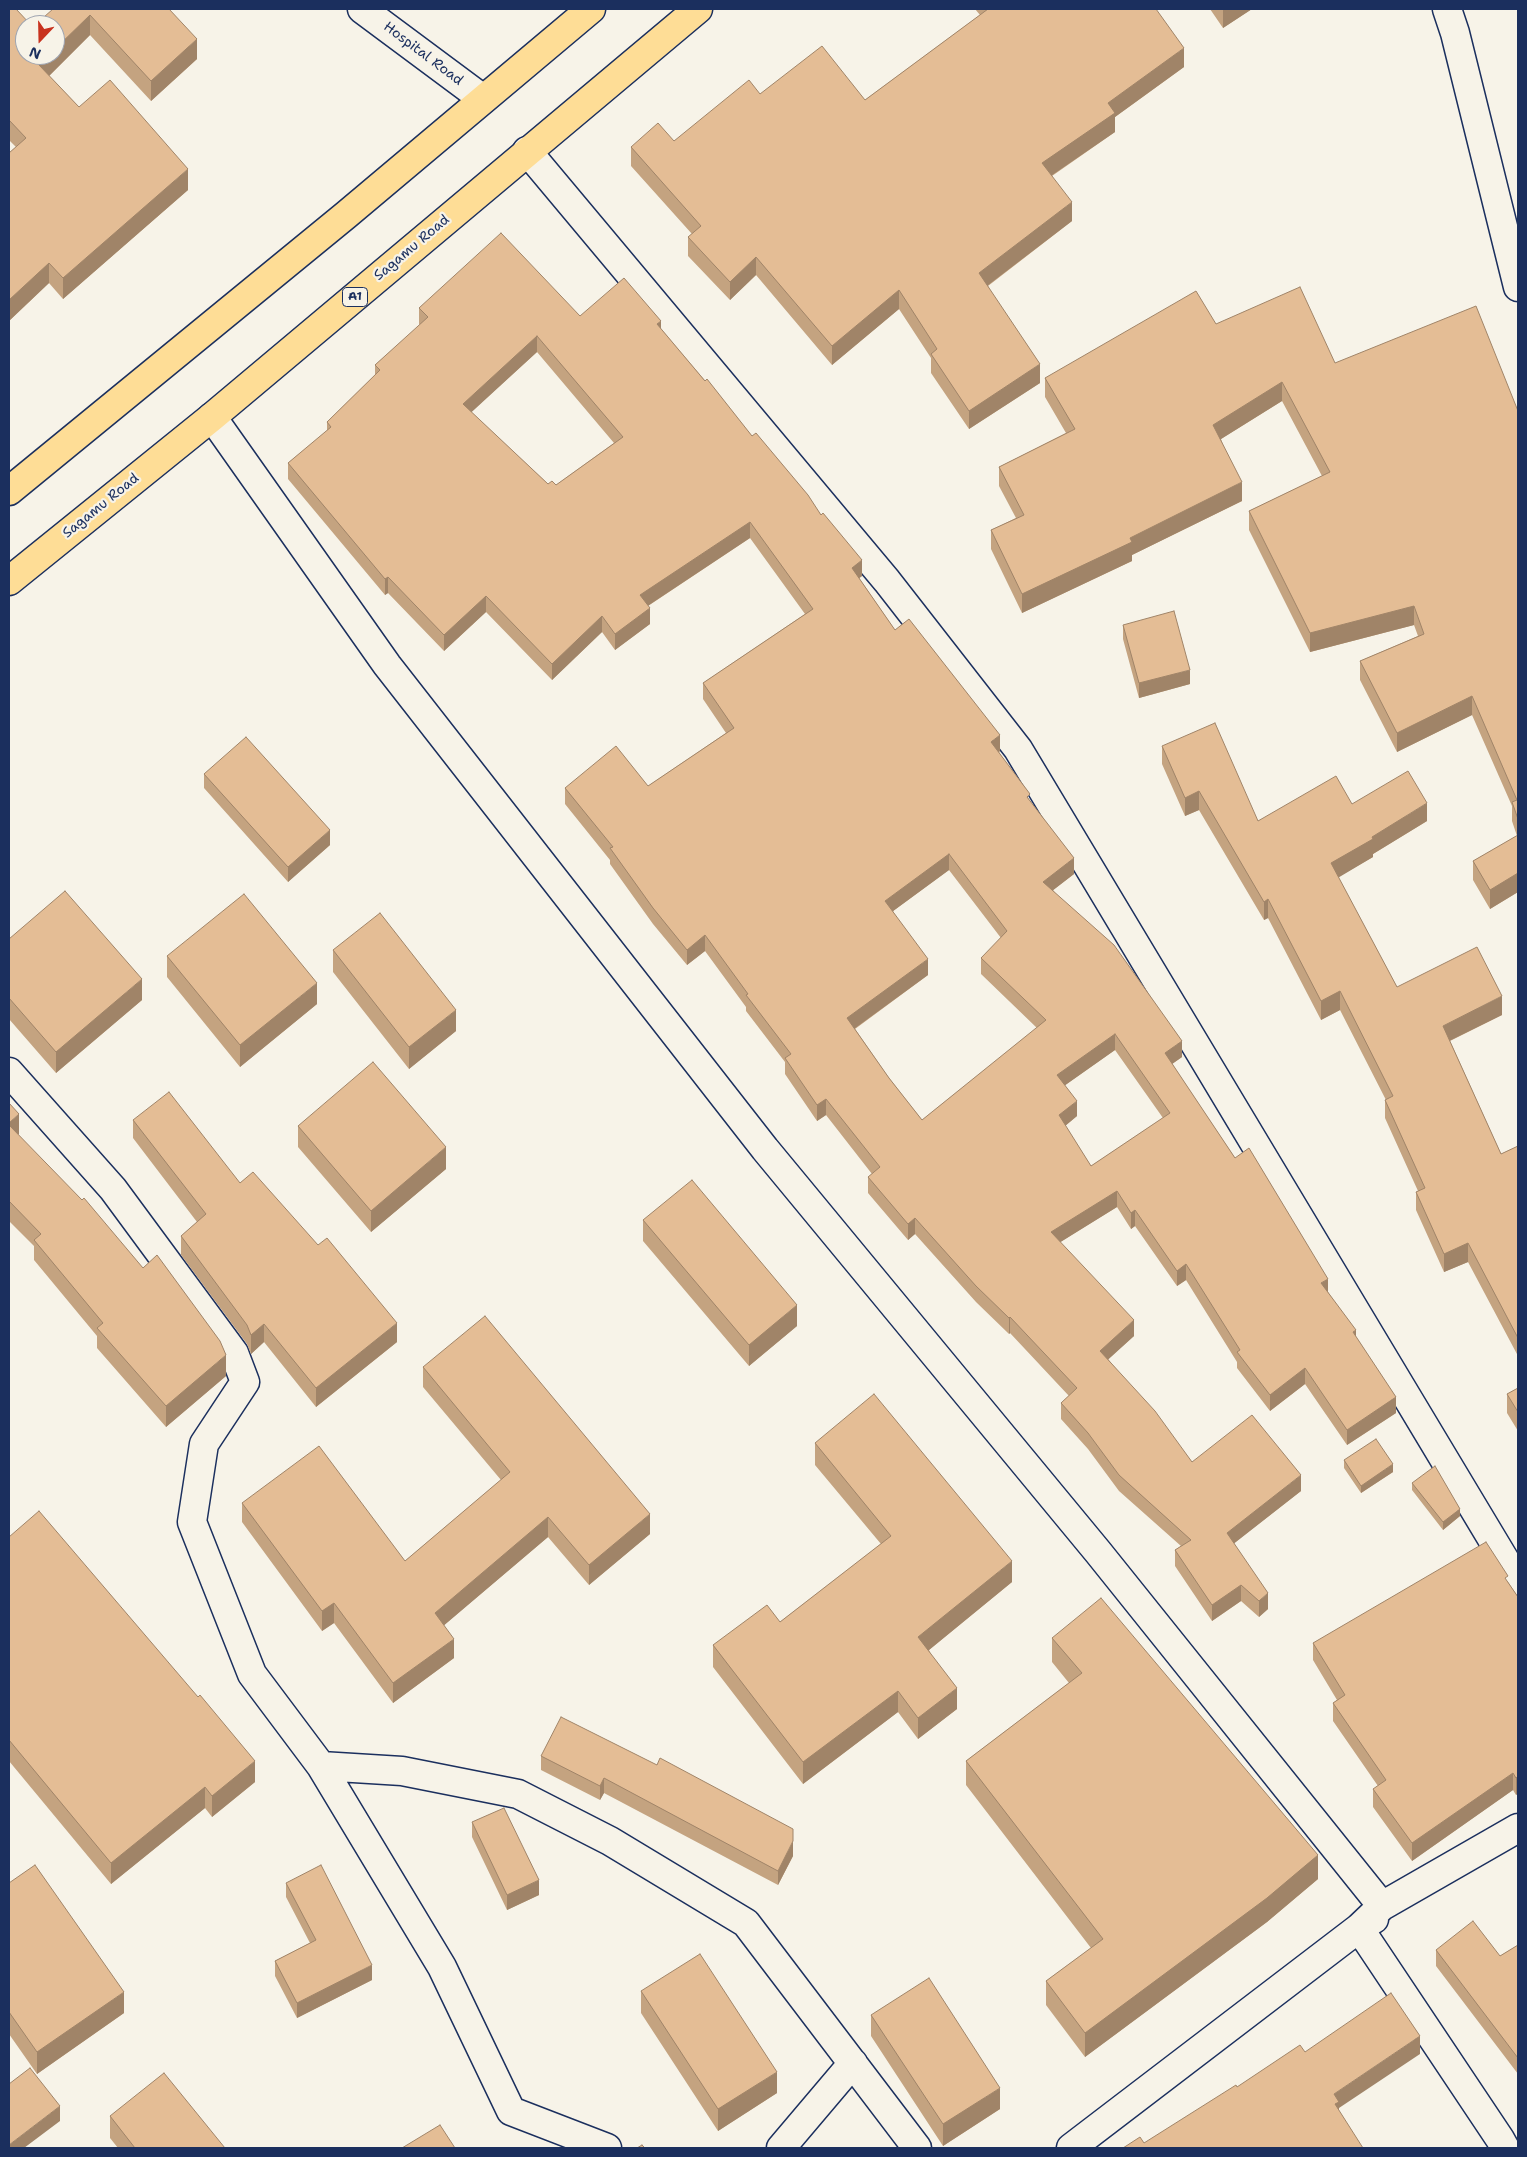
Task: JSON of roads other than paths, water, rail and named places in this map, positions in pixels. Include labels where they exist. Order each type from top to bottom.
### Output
[{"type":"highway","points":[[9,491],[346,215],[592,9]]},
{"type":"highway","name":"Sagamu Road","points":[[9,581],[212,416],[698,9]]},
{"type":"street","name":"Hospital Road","points":[[362,9],[483,99]]},
{"type":"street","points":[[1447,9],[1455,33],[1518,287]]},
{"type":"street","points":[[527,151],[887,581],[1018,749],[1518,1582]]},
{"type":"street","points":[[212,416],[387,666],[752,1133],[1098,1552],[1382,1906]]},
{"type":"street","points":[[9,1072],[113,1189],[234,1353],[245,1382],[204,1444],[192,1522],[252,1674],[320,1766],[442,1967],[511,2111],[607,2148]]},
{"type":"street","points":[[320,1766],[402,1771],[518,1794],[610,1841],[746,1923],[917,2148]]},
{"type":"street","points":[[1359,1928],[1382,1906],[1518,1830]]},
{"type":"street","points":[[1071,2148],[1359,1928],[1518,1830]]},
{"type":"street","points":[[1359,1928],[1505,2148]]},
{"type":"street","points":[[781,2148],[853,2063]]}]
